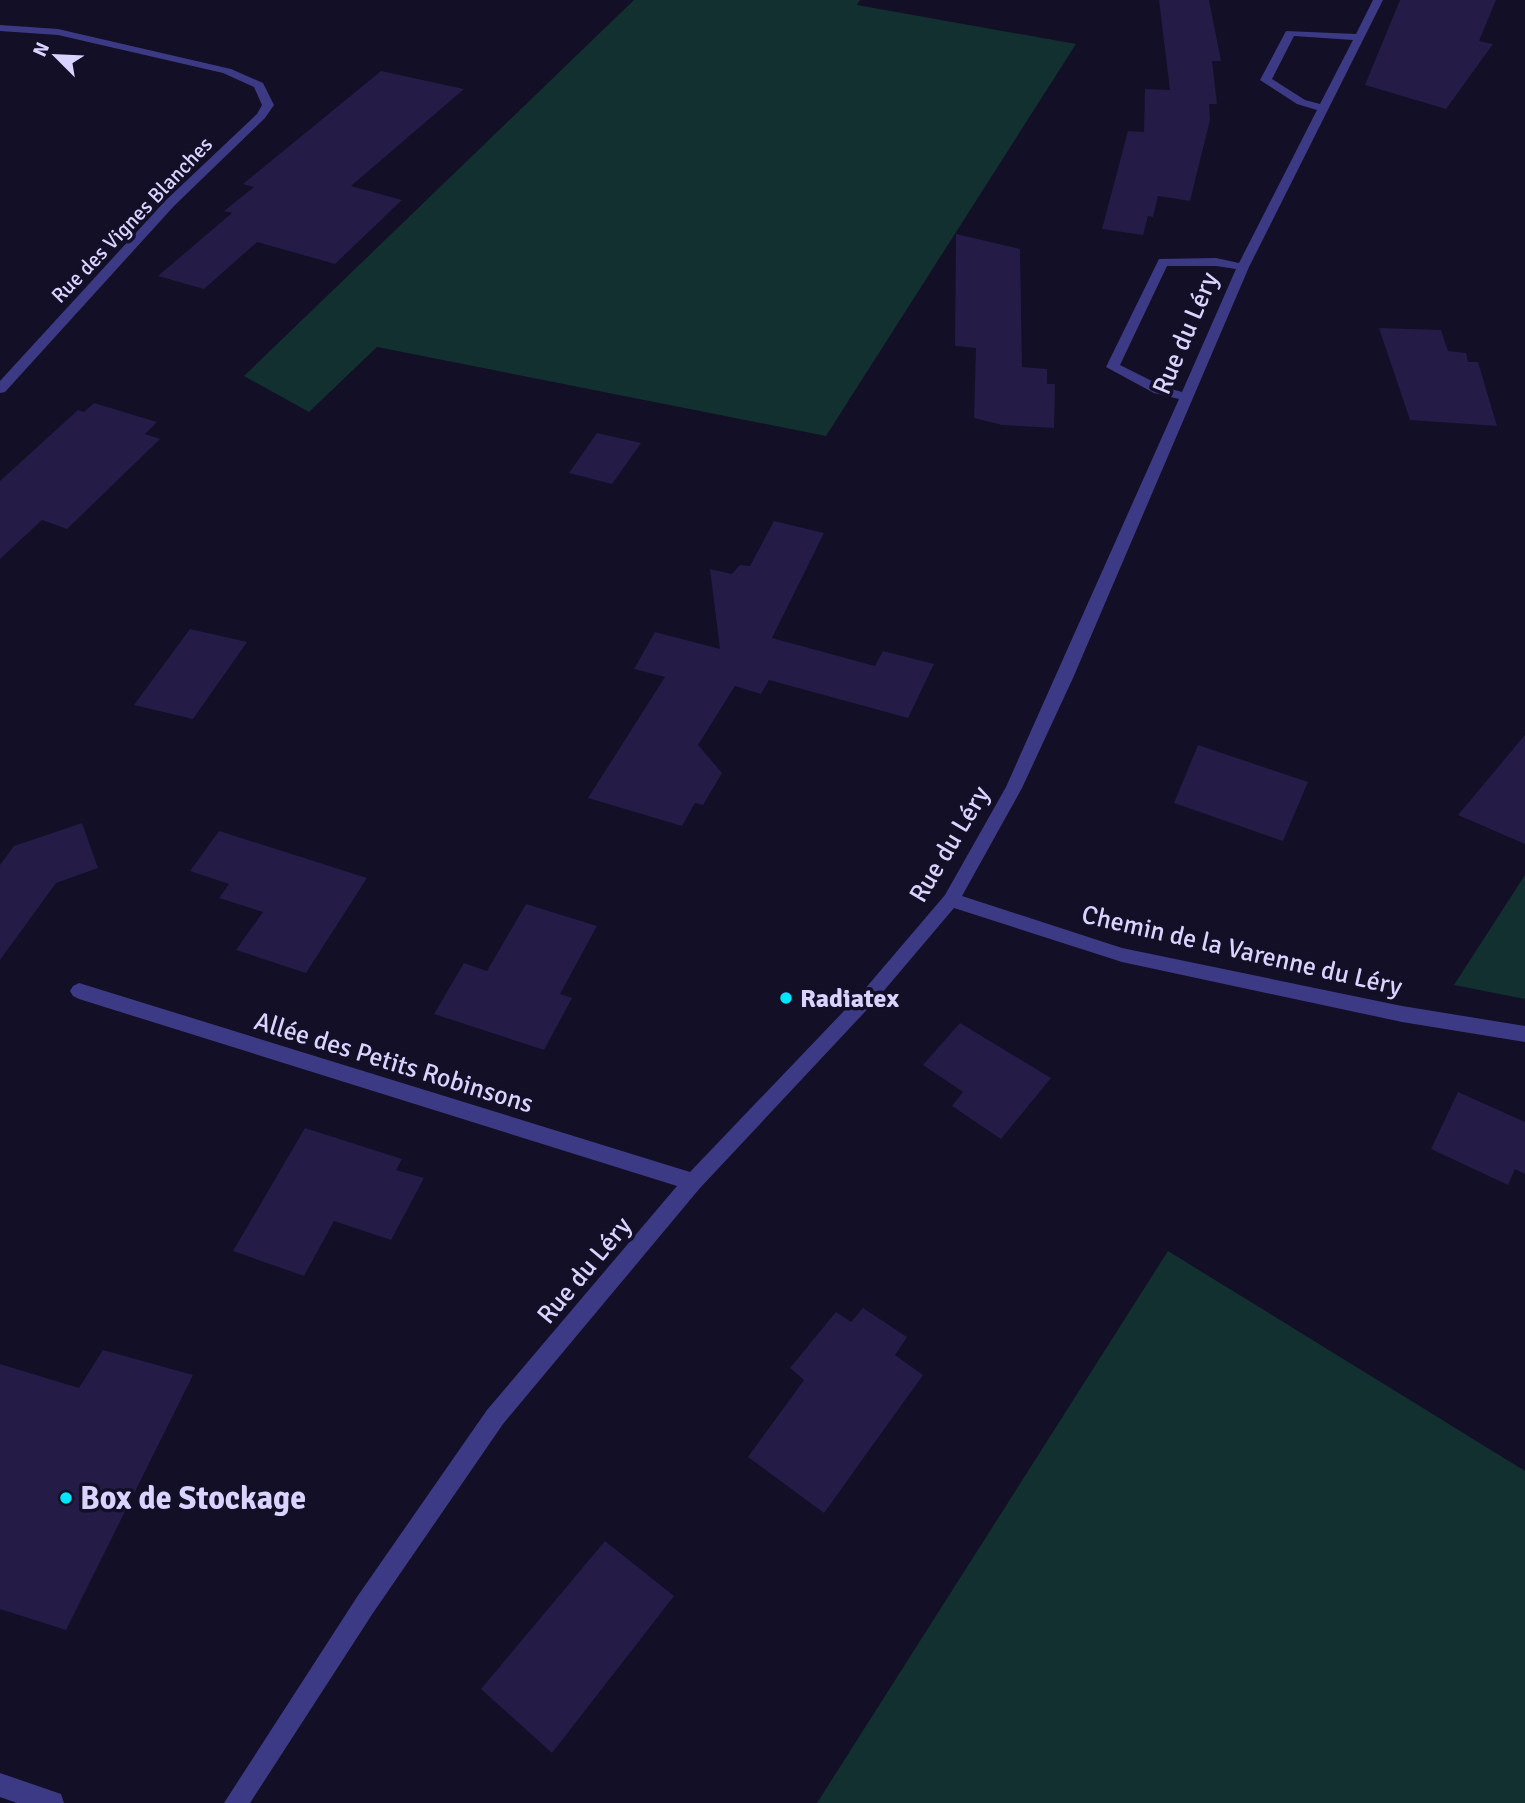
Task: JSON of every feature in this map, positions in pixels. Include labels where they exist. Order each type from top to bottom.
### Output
[{"type":"street","name":"Rue du Léry","points":[[236,1803],[365,1605],[495,1417],[693,1182],[870,995],[951,901],[1014,788],[1065,678],[1242,267],[1378,0]]},
{"type":"street","name":"Rue des Vignes Blanches","points":[[0,28],[58,32],[227,71],[259,85],[268,105],[261,117],[170,203],[0,389]]},
{"type":"street","points":[[0,39],[17,28]]},
{"type":"street","points":[[1322,108],[1301,102],[1266,80],[1290,33],[1360,37]]},
{"type":"street","points":[[1186,397],[1159,390],[1113,368],[1163,262],[1216,262],[1242,267]]},
{"type":"street","name":"Chemin de la Varenne du Léry","points":[[951,901],[1122,955],[1402,1014],[1525,1034]]},
{"type":"street","name":"Allée des Petits Robinsons","points":[[79,991],[693,1182]]},
{"type":"street","points":[[0,1784],[52,1803]]},
{"type":"green space","points":[[634,0],[860,0],[857,5],[1076,44],[826,436],[377,347],[309,412],[244,376]]},
{"type":"green space","points":[[1525,875],[1525,999],[1454,985]]},
{"type":"green space","points":[[1168,1251],[1525,1471],[1525,1803],[817,1803]]},
{"type":"building","points":[[1159,0],[1209,0],[1221,61],[1212,61],[1217,104],[1209,104],[1210,120],[1190,201],[1158,196],[1153,217],[1148,216],[1143,235],[1102,229],[1128,131],[1144,132],[1145,89],[1170,90]]},
{"type":"building","points":[[1400,0],[1496,0],[1479,41],[1493,44],[1446,109],[1365,85]]},
{"type":"building","points":[[381,71],[464,89],[351,186],[402,200],[335,264],[257,242],[204,289],[158,276],[232,213],[224,211],[254,187],[243,184]]},
{"type":"building","points":[[956,234],[1020,249],[1022,367],[1047,369],[1047,384],[1055,384],[1054,428],[1002,425],[974,418],[976,348],[955,346]]},
{"type":"building","points":[[1379,328],[1441,330],[1448,351],[1466,353],[1468,362],[1478,362],[1497,426],[1410,420]]},
{"type":"building","points":[[94,403],[157,422],[145,434],[160,439],[67,529],[42,520],[0,559],[0,481],[78,410],[84,412]]},
{"type":"building","points":[[597,433],[641,443],[612,484],[569,473]]},
{"type":"building","points":[[774,521],[824,533],[772,638],[875,666],[883,651],[934,664],[908,718],[769,680],[761,694],[735,686],[698,745],[722,773],[703,805],[695,803],[682,826],[588,798],[665,677],[634,669],[655,632],[720,649],[710,569],[732,574],[740,565],[750,566]]},
{"type":"building","points":[[190,629],[247,642],[193,719],[134,705]]},
{"type":"building","points":[[1525,735],[1525,844],[1458,815]]},
{"type":"building","points":[[1198,745],[1308,782],[1283,841],[1174,803]]},
{"type":"building","points":[[82,823],[98,868],[56,883],[0,960],[0,865],[14,846]]},
{"type":"building","points":[[219,831],[367,878],[306,973],[236,950],[263,912],[219,898],[229,884],[190,871]]},
{"type":"building","points":[[526,904],[597,926],[560,994],[572,998],[544,1050],[434,1014],[464,963],[487,971]]},
{"type":"building","points":[[960,1023],[1051,1078],[1001,1139],[952,1106],[963,1092],[923,1065]]},
{"type":"building","points":[[1458,1092],[1525,1122],[1525,1174],[1515,1169],[1508,1185],[1431,1149]]},
{"type":"building","points":[[305,1128],[402,1159],[396,1170],[424,1178],[391,1240],[334,1221],[304,1276],[233,1251]]},
{"type":"building","points":[[863,1308],[907,1337],[895,1355],[923,1375],[824,1513],[748,1457],[804,1380],[790,1368],[836,1312],[851,1322]]},
{"type":"building","name":"Box de Stockage","points":[[103,1350],[193,1375],[66,1630],[0,1609],[0,1364],[79,1388]]},
{"type":"building","points":[[605,1541],[674,1596],[552,1753],[481,1689]]},
{"type":"place","name":"Radiatex","points":[[786,998]]},
{"type":"place","name":"Box de Stockage","points":[[66,1498]]}]
